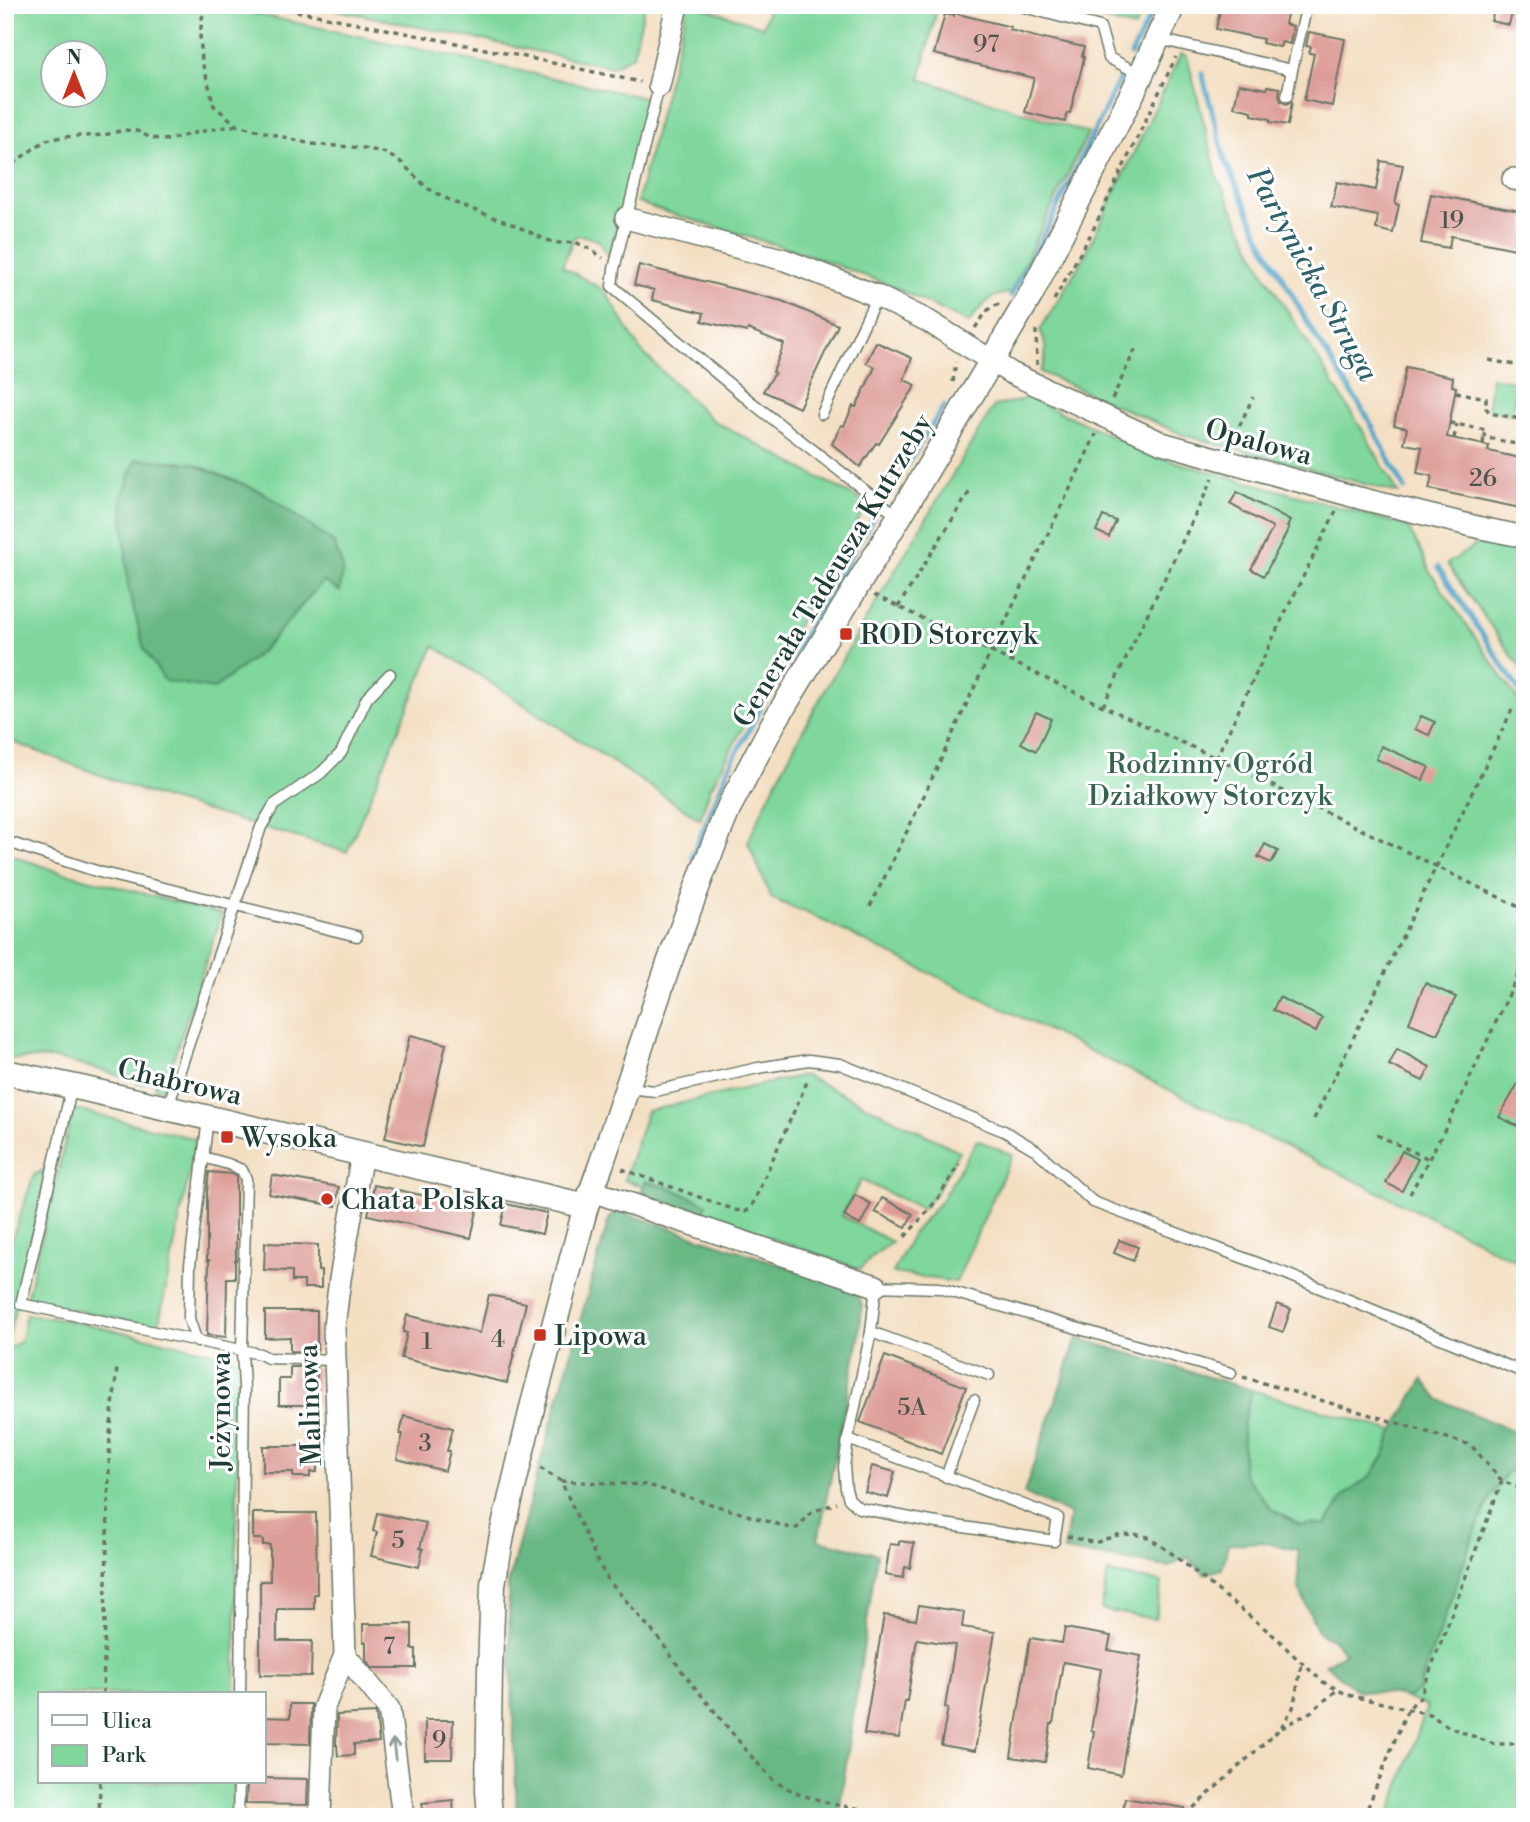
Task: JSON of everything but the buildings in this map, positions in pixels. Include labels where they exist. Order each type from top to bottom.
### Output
[{"type":"street","points":[[659,86],[677,5]]},
{"type":"street","name":"Generała Tadeusza Kutrzeby","points":[[590,1195],[668,966],[730,805],[773,724],[1030,296],[1142,74],[1168,46],[1172,5]]},
{"type":"street","name":"Opalowa","points":[[626,219],[785,260],[877,296],[928,321],[1011,373],[1101,423],[1251,469],[1525,537]]},
{"type":"street","name":"Chabrowa","points":[[5,1072],[362,1154],[590,1195]]},
{"type":"street","name":"Malinowa","points":[[320,1817],[324,1707],[345,1655],[334,1327],[362,1154]]},
{"type":"street","points":[[489,1817],[493,1584],[521,1455],[561,1295],[590,1195],[876,1286]]},
{"type":"street","points":[[345,1655],[389,1709],[403,1817]]},
{"type":"lane","points":[[1016,5],[1100,27],[1110,58],[1142,74]]},
{"type":"lane","points":[[1287,96],[1306,9]]},
{"type":"lane","points":[[1168,46],[1292,70]]},
{"type":"lane","points":[[659,86],[611,286],[751,402],[899,517]]},
{"type":"lane","points":[[822,414],[877,296]]},
{"type":"lane","points":[[167,1109],[261,827],[274,806],[321,773],[341,753],[368,698],[390,674]]},
{"type":"lane","points":[[5,841],[99,872],[357,936]]},
{"type":"lane","points":[[628,1088],[655,1091],[758,1068],[809,1060],[840,1065],[1004,1131],[1036,1150],[1093,1202],[1284,1273],[1525,1373]]},
{"type":"lane","points":[[72,1086],[21,1304],[268,1358],[335,1360]]},
{"type":"lane","points":[[197,1342],[189,1319],[190,1265],[208,1118]]},
{"type":"lane","name":"Jeżynowa","points":[[203,1157],[242,1170],[246,1179],[240,1692]]},
{"type":"lane","points":[[848,1440],[1058,1518],[1054,1541],[859,1508],[849,1499],[844,1467],[848,1440],[871,1332],[876,1286],[939,1288],[1231,1373]]},
{"type":"lane","points":[[871,1332],[989,1375]]},
{"type":"lane","points":[[946,1477],[974,1400]]},
{"type":"lane","points":[[238,1817],[239,1784]]},
{"type":"path","points":[[204,5],[200,35],[202,62],[214,106],[237,125]]},
{"type":"path","points":[[246,5],[255,9],[257,5]]},
{"type":"path","points":[[267,5],[659,86]]},
{"type":"path","points":[[1049,310],[1092,232],[1168,46]]},
{"type":"path","points":[[5,169],[46,140],[87,137],[124,130],[168,140],[237,125],[311,144],[383,152],[401,162],[427,188],[455,203],[546,240],[575,242],[605,259],[614,269]]},
{"type":"path","points":[[970,337],[988,310],[1007,300]]},
{"type":"path","points":[[1037,375],[1036,331],[1042,320]]},
{"type":"path","points":[[870,906],[1136,348]]},
{"type":"path","points":[[950,388],[960,355]]},
{"type":"path","points":[[1489,360],[1525,367]]},
{"type":"path","points":[[1457,392],[1486,398],[1486,408],[1490,413],[1525,420]]},
{"type":"path","points":[[1229,448],[1252,397]]},
{"type":"path","points":[[1450,423],[1486,430],[1483,444]]},
{"type":"path","points":[[1454,438],[1457,424]]},
{"type":"path","points":[[1484,437],[1525,446]]},
{"type":"path","points":[[1103,706],[1214,476]]},
{"type":"path","points":[[898,607],[970,491]]},
{"type":"path","points":[[1216,758],[1336,511]]},
{"type":"path","points":[[878,597],[1216,758],[1525,910]]},
{"type":"path","points":[[1314,1119],[1512,710]]},
{"type":"path","points":[[1410,1194],[1451,1118],[1525,960]]},
{"type":"path","points":[[627,1171],[745,1212],[751,1208],[807,1082]]},
{"type":"path","points":[[1377,1135],[1429,1159]]},
{"type":"path","points":[[905,1237],[937,1200],[959,1164]]},
{"type":"path","points":[[103,1692],[110,1434],[117,1368]]},
{"type":"path","points":[[1231,1373],[1471,1446],[1502,1481],[1525,1490]]},
{"type":"path","points":[[521,1455],[543,1472],[561,1480],[648,1485],[790,1528],[797,1528],[816,1510],[849,1499]]},
{"type":"path","points":[[561,1480],[608,1580],[774,1781],[798,1794],[861,1809],[871,1817]]},
{"type":"path","points":[[1364,1817],[1408,1709],[1420,1697],[1502,1481]]},
{"type":"path","points":[[1055,1533],[1095,1543],[1117,1535],[1148,1537],[1279,1640],[1324,1682],[1348,1695],[1429,1714],[1449,1727],[1494,1744],[1512,1744],[1523,1739],[1525,1733]]},
{"type":"path","points":[[1280,1729],[1293,1708],[1302,1664]]},
{"type":"path","points":[[1191,1817],[1191,1810],[1280,1729],[1312,1711],[1337,1690]]},
{"type":"path","points":[[99,1817],[100,1784]]},
{"type":"green space","points":[[5,5],[214,5],[650,99],[609,257],[598,240],[580,235],[574,237],[562,266],[605,291],[641,351],[712,420],[868,504],[824,576],[710,789],[700,819],[434,646],[347,852],[153,795],[5,739]],"holes":[[[191,463],[262,492],[334,543],[339,591],[323,581],[262,651]]]},
{"type":"green space","points":[[314,5],[645,5],[633,55],[612,67]]},
{"type":"green space","points":[[688,5],[763,27],[769,5],[938,5],[920,79],[1088,133],[1010,293],[986,302],[969,323],[889,285],[807,254],[637,202]]},
{"type":"green space","points":[[1045,5],[1143,5],[1135,28]]},
{"type":"green space","points":[[1181,54],[1187,56],[1218,179],[1265,275],[1363,431],[1398,493],[1184,435],[1040,372],[1046,351],[1040,330],[1083,259]]},
{"type":"green space","points":[[1491,377],[1518,382],[1511,414],[1491,410],[1488,406]]},
{"type":"green space","name":"Rodzinny Ogród Działkowy Storczyk","points":[[1027,397],[1158,457],[1407,526],[1430,572],[1525,710],[1525,1265],[803,911],[771,898],[748,842],[780,773],[841,662],[994,406]]},
{"type":"green space","points":[[136,459],[191,463],[262,492],[334,543],[343,568],[340,591],[323,581],[262,651],[214,689],[165,681],[144,649],[128,587],[122,498]]},
{"type":"green space","points":[[1479,543],[1525,552],[1525,674],[1447,564]]},
{"type":"green space","points":[[5,853],[57,871],[222,914],[163,1090],[155,1088],[156,1083],[145,1080],[143,1084],[52,1058],[5,1057]]},
{"type":"green space","points":[[804,1075],[959,1151],[934,1196],[922,1209],[861,1180],[842,1216],[892,1242],[860,1269],[641,1194],[643,1186],[624,1180],[647,1111]]},
{"type":"green space","points":[[73,1109],[196,1139],[158,1327],[26,1300]]},
{"type":"green space","points":[[977,1140],[1012,1155],[956,1282],[893,1273],[912,1234],[940,1202]]},
{"type":"green space","points":[[48,1168],[6,1349],[20,1342],[26,1314],[81,1323],[231,1356],[238,1365],[235,1692],[38,1692],[38,1784],[234,1784],[234,1817],[5,1817],[5,1259],[34,1175]]},
{"type":"green space","points":[[645,1181],[673,1189],[707,1204],[703,1215],[645,1194]]},
{"type":"green space","points":[[622,1212],[855,1289],[862,1305],[859,1338],[818,1540],[877,1554],[839,1812],[854,1817],[517,1817],[508,1584],[609,1219]]},
{"type":"green space","points":[[1077,1338],[1252,1390],[1243,1424],[1243,1473],[1271,1509],[1300,1525],[1326,1524],[1344,1496],[1371,1476],[1423,1379],[1438,1399],[1525,1436],[1525,1455],[1500,1482],[1482,1515],[1418,1691],[1406,1698],[1356,1690],[1325,1664],[1345,1653],[1332,1639],[1319,1633],[1299,1589],[1298,1550],[1262,1542],[1228,1544],[1222,1569],[1205,1574],[1187,1557],[1169,1567],[1064,1551],[1070,1514],[1024,1493]]},
{"type":"green space","points":[[1252,1390],[1393,1431],[1385,1454],[1371,1476],[1344,1496],[1326,1524],[1300,1525],[1271,1509],[1243,1473],[1243,1424]]},
{"type":"green space","points":[[1525,1455],[1525,1817],[1389,1817],[1427,1706],[1406,1698],[1418,1691],[1472,1540],[1494,1489],[1513,1465]]},
{"type":"green space","points":[[1108,1573],[1162,1582],[1155,1619],[1101,1610]]},
{"type":"waterway","points":[[1131,55],[1154,9]]},
{"type":"waterway","name":"Partynicka Struga","points":[[1202,73],[1225,160],[1262,241],[1314,334],[1366,415],[1405,489]]},
{"type":"waterway","points":[[1011,296],[1049,225],[1120,78]]},
{"type":"waterway","points":[[890,491],[944,406]]},
{"type":"waterway","points":[[692,857],[729,767],[763,704],[873,518]]},
{"type":"waterway","name":"Partynicka Struga","points":[[1438,567],[1525,699]]},
{"type":"place","name":"ROD Storczyk","points":[[846,634]]},
{"type":"place","name":"Wysoka","points":[[227,1137]]},
{"type":"place","name":"Chata Polska","points":[[327,1199]]},
{"type":"place","name":"Lipowa","points":[[540,1335]]}]
